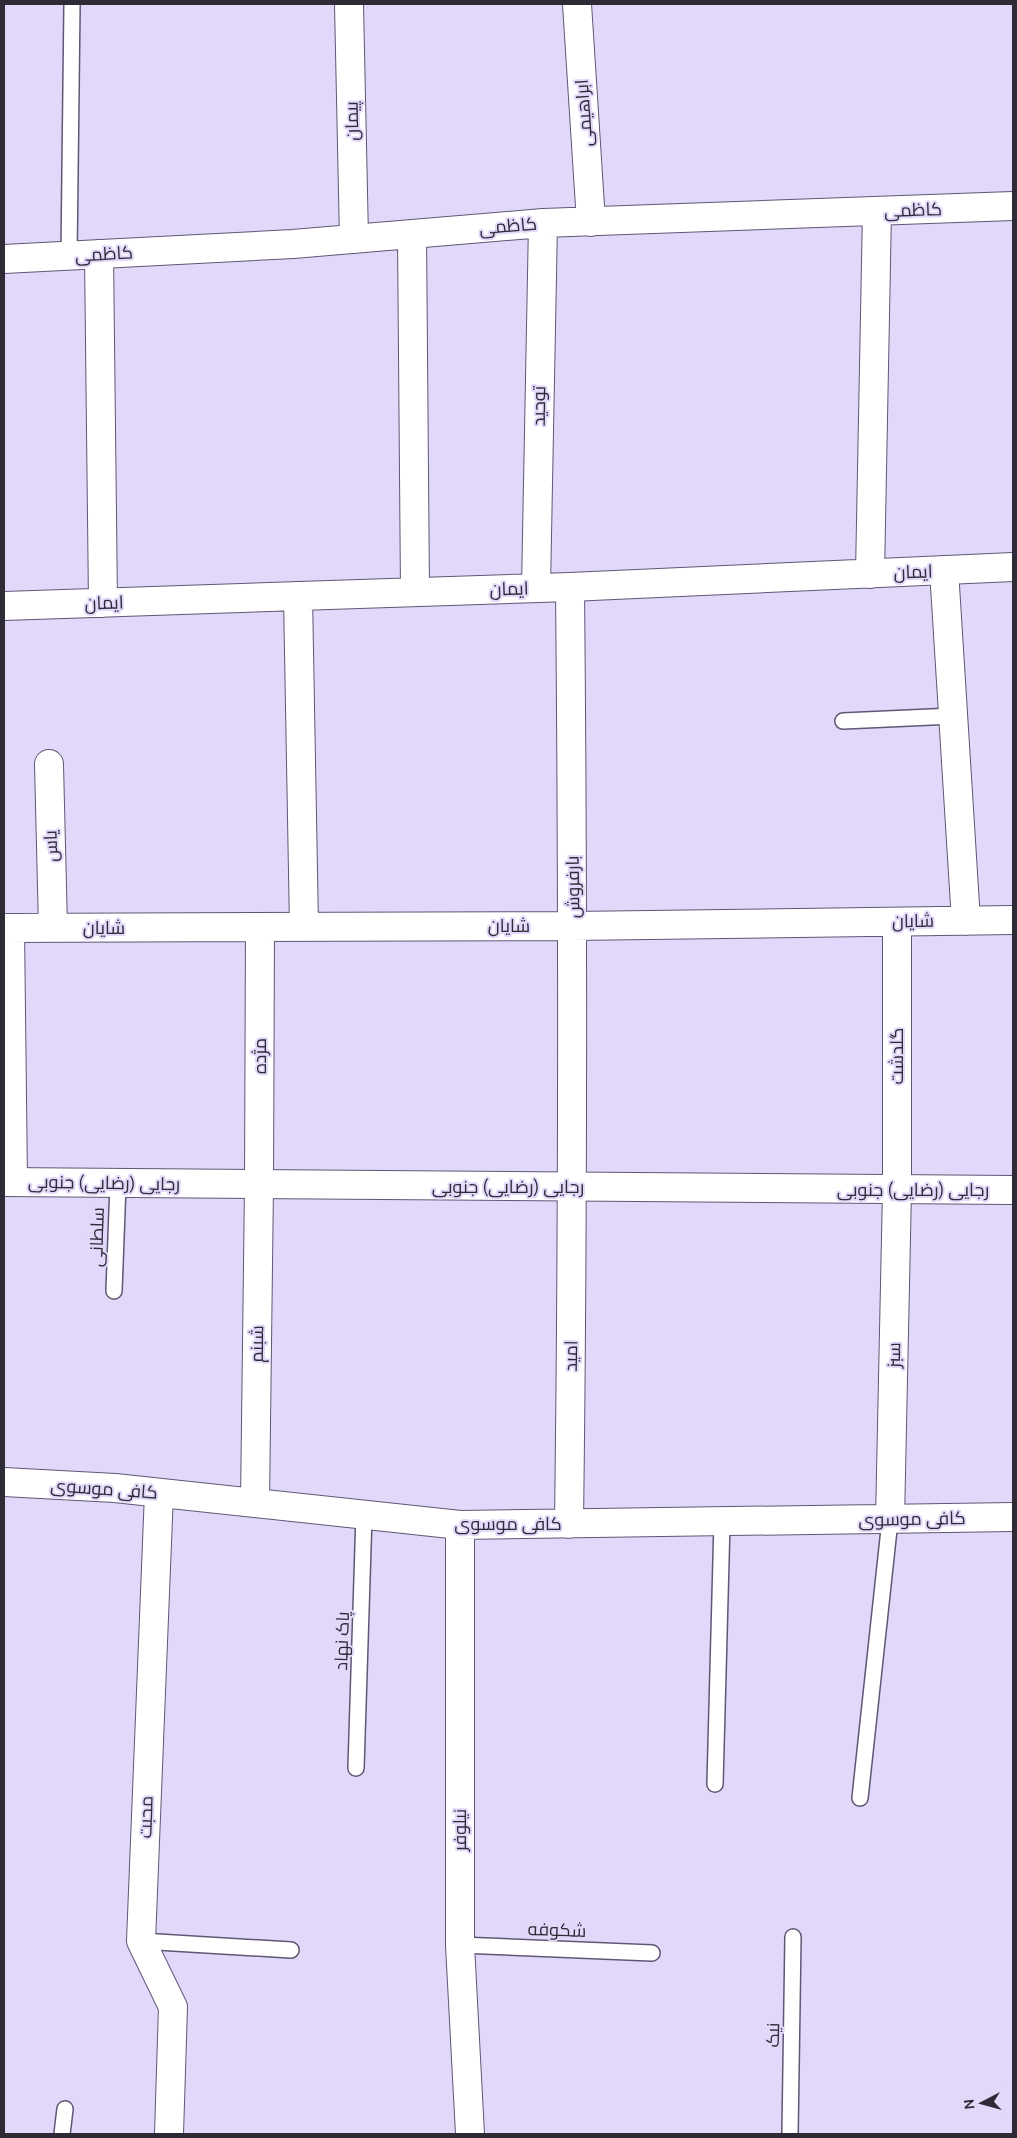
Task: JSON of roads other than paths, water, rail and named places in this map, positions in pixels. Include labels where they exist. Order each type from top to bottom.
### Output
[{"type":"street","name":"پیمان","points":[[350,4],[354,239]]},
{"type":"street","name":"ابراهیمی","points":[[577,4],[591,222]]},
{"type":"street","name":"کاظمی","points":[[4,259],[293,244],[543,223],[1013,206]]},
{"type":"street","points":[[870,574],[877,211]]},
{"type":"street","name":"توحید","points":[[536,588],[543,223]]},
{"type":"street","points":[[412,234],[415,592]]},
{"type":"street","points":[[99,254],[103,603]]},
{"type":"street","name":"ایمان","points":[[4,606],[570,587],[1013,567]]},
{"type":"street","points":[[944,570],[966,920]]},
{"type":"street","name":"بارفروش","points":[[570,587],[573,1188]]},
{"type":"street","points":[[298,596],[304,927]]},
{"type":"street","name":"یاس","points":[[49,764],[53,928]]},
{"type":"street","name":"شایان","points":[[7,928],[573,926],[1013,920]]},
{"type":"street","name":"گلدشت","points":[[897,922],[897,1190]]},
{"type":"street","name":"مژده","points":[[260,927],[260,1186]]},
{"type":"street","points":[[7,928],[9,1182]]},
{"type":"street","name":"رجایی (رضایی) جنوبی","points":[[9,1182],[260,1186],[1013,1190]]},
{"type":"street","name":"شبنم","points":[[255,1503],[260,1186]]},
{"type":"street","name":"امید","points":[[569,1524],[573,1188]]},
{"type":"street","name":"سبز","points":[[890,1520],[897,1190]]},
{"type":"street","name":"کافی موسوی","points":[[4,1482],[159,1493],[460,1525],[1013,1517]]},
{"type":"street","name":"محبت","points":[[159,1493],[141,1941],[173,2007],[169,2134]]},
{"type":"street","name":"نیلوفر","points":[[460,1525],[460,1945],[470,2134]]},
{"type":"lane","points":[[69,256],[72,4]]},
{"type":"lane","points":[[843,721],[954,716]]},
{"type":"lane","name":"سلطانی","points":[[114,1291],[118,1184]]},
{"type":"lane","name":"پاک نهاد","points":[[356,1768],[364,1515]]},
{"type":"lane","points":[[860,1798],[890,1520]]},
{"type":"lane","points":[[715,1784],[722,1522]]},
{"type":"lane","name":"نیک","points":[[790,2134],[793,1937]]},
{"type":"lane","points":[[141,1941],[291,1950]]},
{"type":"lane","name":"شکوفه","points":[[460,1945],[652,1953]]},
{"type":"lane","points":[[62,2134],[65,2109]]}]
